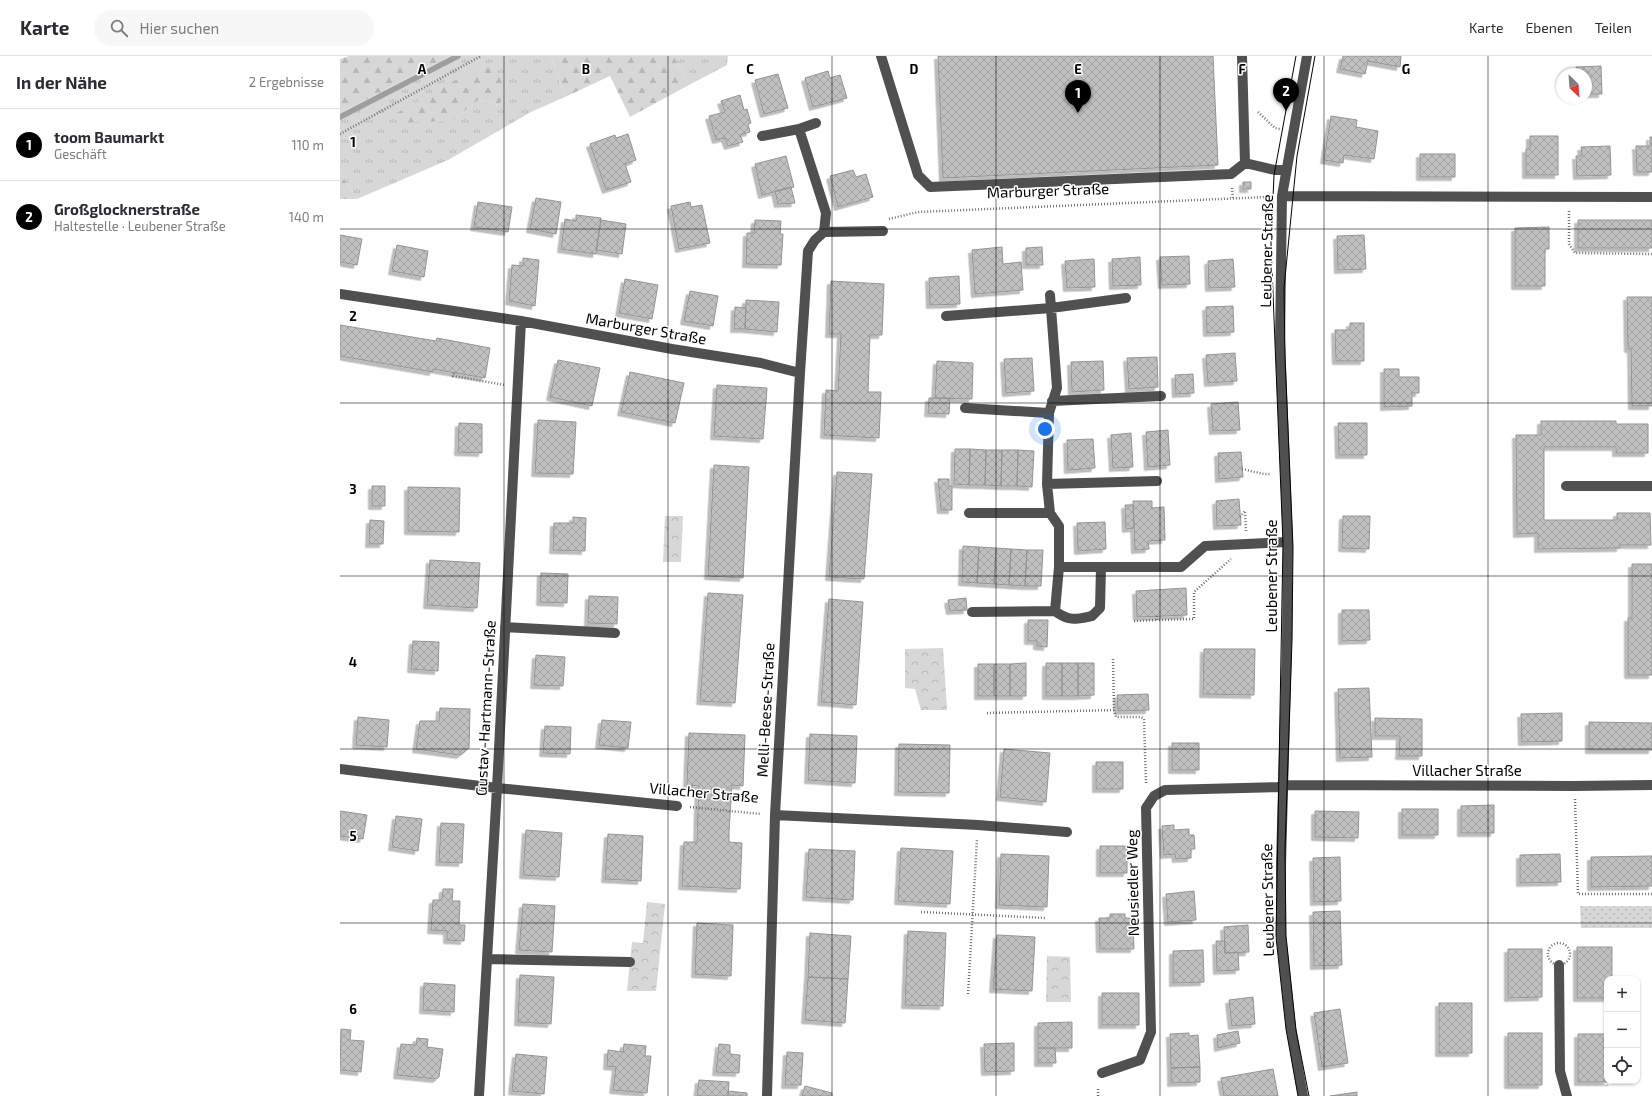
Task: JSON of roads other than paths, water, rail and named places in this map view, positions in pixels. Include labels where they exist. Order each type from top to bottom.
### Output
[{"type":"street","points":[[880,56],[918,175],[930,187],[1231,174],[1245,163]]},
{"type":"street","points":[[1242,56],[1245,163]]},
{"type":"street","name":"Leubener Straße","points":[[1303,1096],[1291,1028],[1281,935],[1288,542],[1280,342],[1282,196],[1307,56]]},
{"type":"street","points":[[762,136],[799,129],[816,123]]},
{"type":"street","points":[[799,129],[826,213],[824,232]]},
{"type":"street","points":[[1245,163],[1275,170],[1286,170]]},
{"type":"street","points":[[1282,196],[1652,197]]},
{"type":"street","points":[[800,374],[808,251],[815,240],[824,232],[883,232]]},
{"type":"street","name":"Marburger Straße","points":[[340,294],[521,321],[672,349],[761,363],[800,374]]},
{"type":"street","points":[[1050,295],[1057,388],[1049,413],[1047,484],[1050,513],[1059,526],[1059,568],[1055,611]]},
{"type":"street","points":[[946,316],[1051,308],[1126,298]]},
{"type":"street","name":"Gustav-Hartmann-Straße","points":[[479,1096],[497,788],[521,321]]},
{"type":"street","name":"Melli-Beese-Straße","points":[[767,1096],[775,815],[800,374]]},
{"type":"street","points":[[1052,401],[1162,396]]},
{"type":"street","points":[[965,408],[1049,413]]},
{"type":"street","points":[[1047,484],[1157,481]]},
{"type":"street","points":[[1566,486],[1652,486]]},
{"type":"street","points":[[969,513],[1050,513]]},
{"type":"street","points":[[1059,568],[1181,567],[1205,546],[1288,542]]},
{"type":"street","points":[[972,612],[1055,611],[1064,618],[1075,619],[1092,616],[1100,608],[1101,567]]},
{"type":"street","points":[[505,628],[615,633]]},
{"type":"street","name":"Villacher Straße","points":[[340,769],[497,788],[677,806]]},
{"type":"street","name":"Villacher Straße","points":[[1283,786],[1288,784],[1574,786],[1652,785]]},
{"type":"street","name":"Neusiedler Weg","points":[[1102,1073],[1140,1060],[1151,1032],[1146,808],[1154,796],[1165,790],[1283,786]]},
{"type":"street","name":"Villacher Straße","points":[[775,815],[978,825],[1066,832]]},
{"type":"street","points":[[487,959],[630,962]]},
{"type":"street","points":[[1560,965],[1560,1071],[1567,1096]]},
{"type":"waterway","points":[[340,117],[458,56]]},
{"type":"tram line","points":[[1296,56],[1274,175],[1271,243],[1283,543],[1276,937],[1286,1029],[1298,1096]]},
{"type":"tram line","points":[[1309,1096],[1296,1030],[1286,936],[1285,850],[1292,640],[1293,547],[1285,357],[1284,288],[1297,156],[1315,56]]},
{"type":"place","name":"Großglocknerstraße","points":[[1286,111]]},
{"type":"place","name":"toom Baumarkt","points":[[1078,113]]}]
